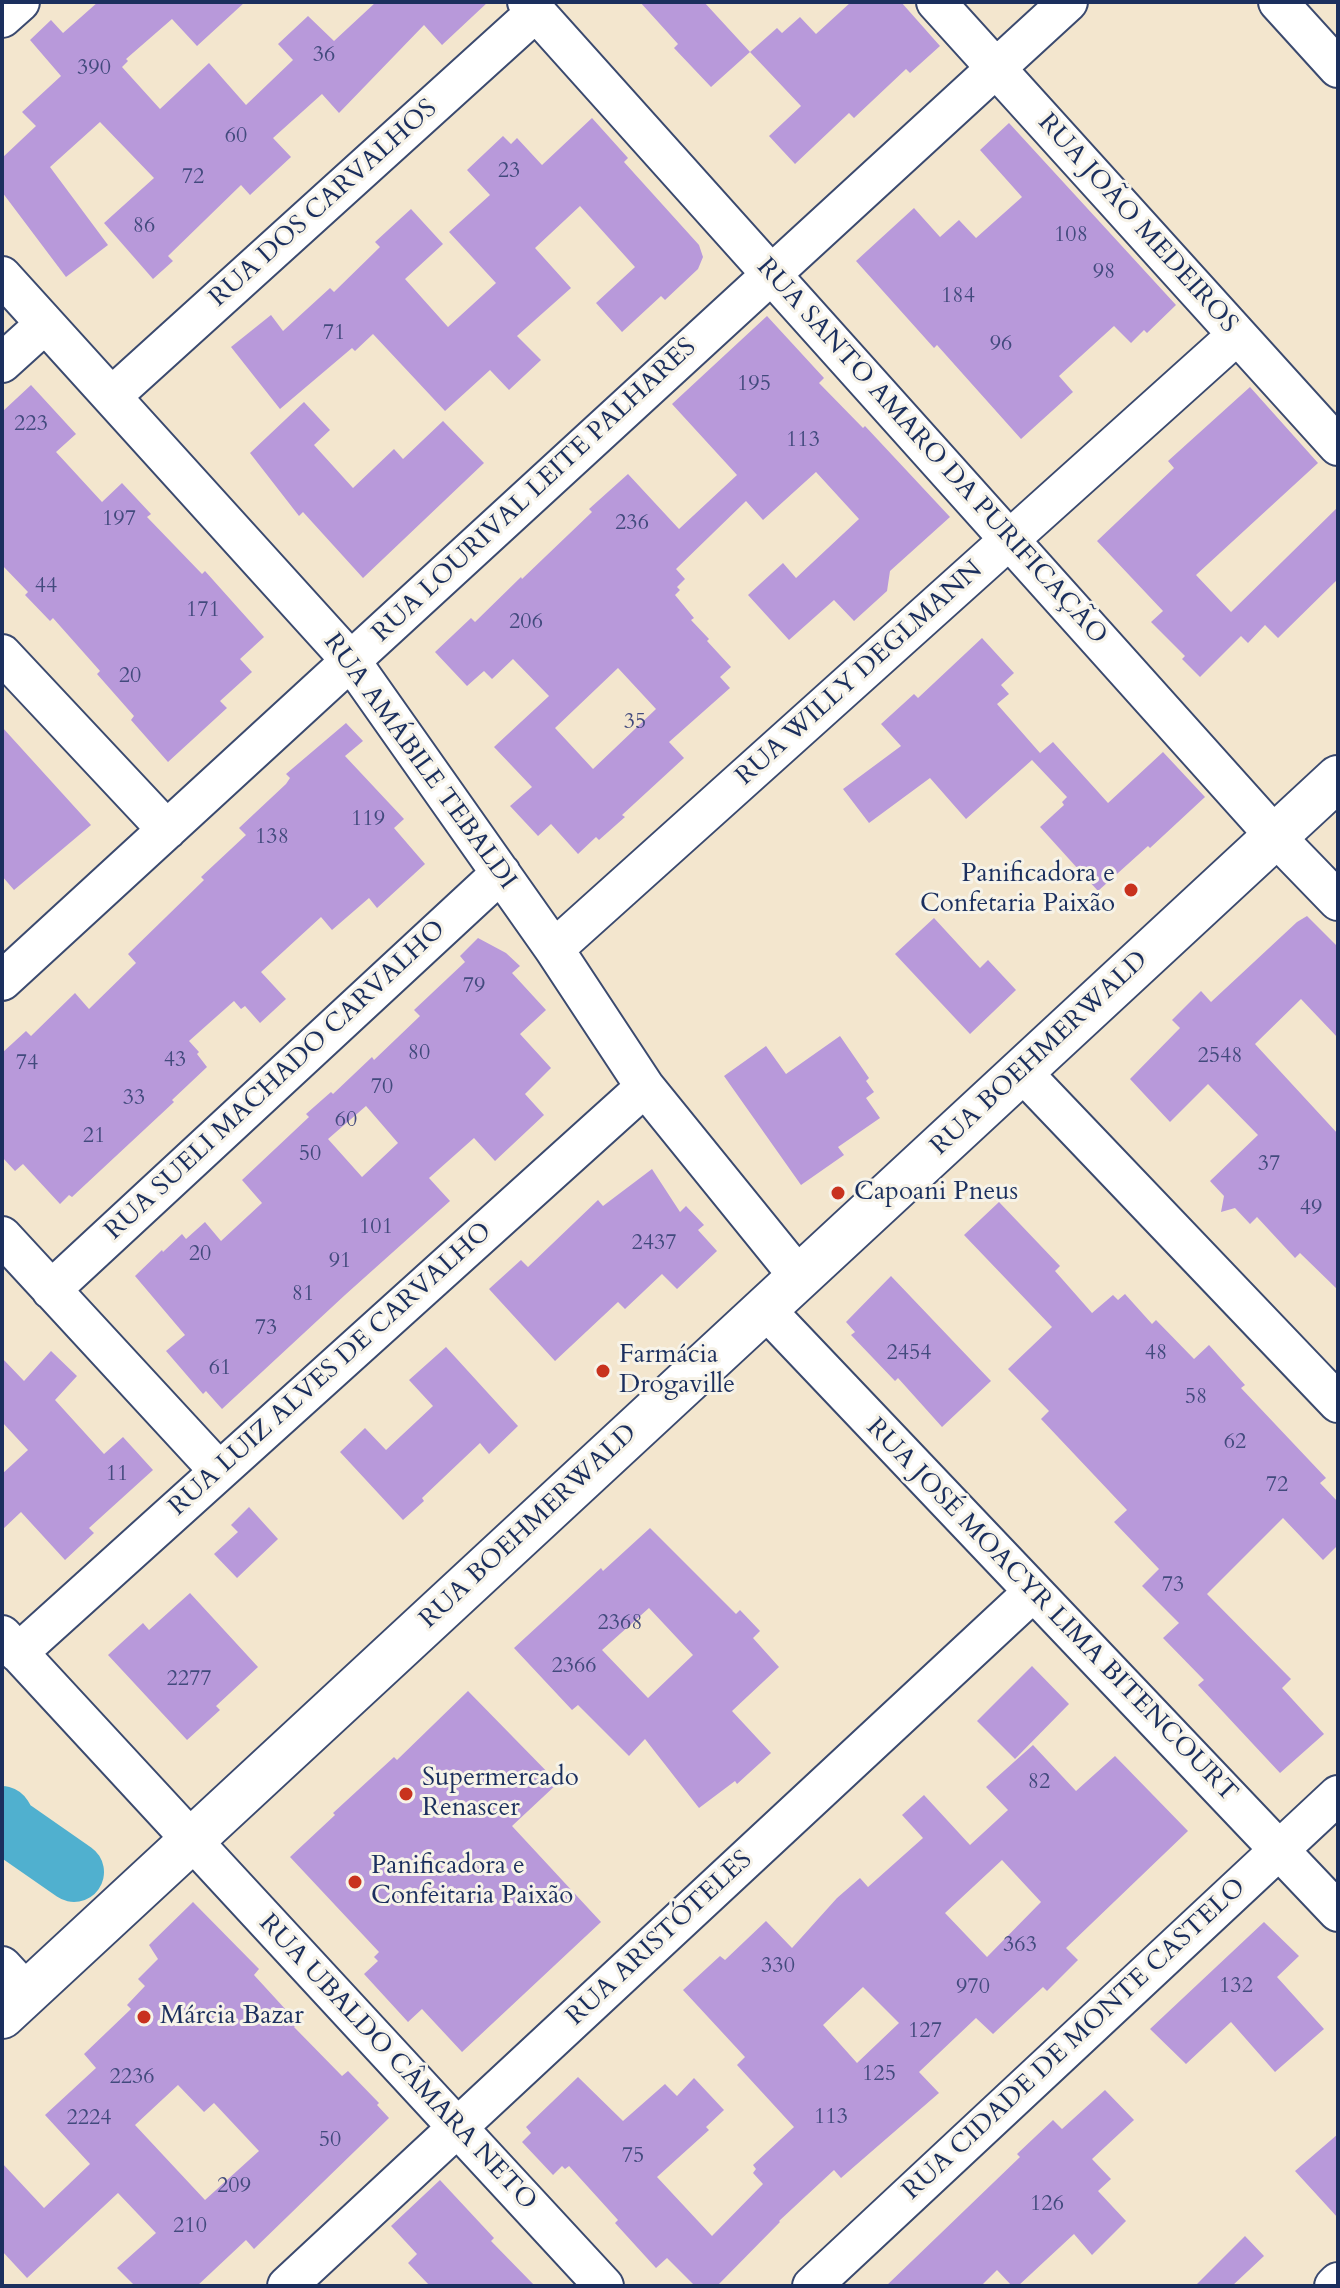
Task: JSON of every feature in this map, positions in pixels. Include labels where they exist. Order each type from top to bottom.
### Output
[{"type":"main road","name":"RUA BOEHMERWALD","points":[[10,1991],[191,1841],[1338,778]]},
{"type":"street","points":[[2,18],[20,2]]},
{"type":"street","name":"RUA JOÃO MEDEIROS","points":[[936,2],[1338,446]]},
{"type":"street","name":"RUA LOURIVAL LEITE PALHARES","points":[[2,981],[1068,2]]},
{"type":"street","points":[[1278,2],[1338,68]]},
{"type":"street","name":"RUA SANTO AMARO DA PURIFICAÇÃO","points":[[531,7],[1275,836],[1338,901]]},
{"type":"street","name":"RUA DOS CARVALHOS","points":[[112,396],[531,7]]},
{"type":"street","name":"RUA AMÁBILE TEBALDI","points":[[2,276],[351,661],[554,949],[645,1087],[799,1277]]},
{"type":"street","points":[[2,363],[45,324]]},
{"type":"street","name":"RUA WILLY DEGLMANN","points":[[554,949],[1237,335]]},
{"type":"street","points":[[2,654],[167,830]]},
{"type":"street","name":"RUA SUELI MACHADO CARVALHO","points":[[51,1290],[501,873]]},
{"type":"street","points":[[1021,1071],[1338,1403]]},
{"type":"street","name":"RUA LUIZ ALVES DE CARVALHO","points":[[10,1644],[219,1471],[645,1087]]},
{"type":"street","points":[[2,1236],[219,1471]]},
{"type":"street","name":"RUA JOSÉ MOACYR LIMA BITENCOURT","points":[[765,1309],[1338,1912]]},
{"type":"street","name":"RUA ARISTÓTELES","points":[[287,2286],[1033,1592]]},
{"type":"street","name":"RUA UBALDO CÂMARA NETO","points":[[10,1644],[604,2286]]},
{"type":"street","name":"RUA CIDADE DE MONTE CASTELO","points":[[812,2286],[1338,1795]]},
{"type":"building","points":[[98,2],[245,2],[197,46],[172,19],[126,59],[128,61],[122,67],[160,109],[209,63],[246,105],[293,60],[278,44],[308,16],[334,41],[376,2],[488,2],[442,45],[424,25],[339,113],[322,94],[273,138],[291,157],[250,195],[241,185],[168,256],[173,261],[153,279],[104,223],[154,178],[100,122],[50,167],[108,245],[66,277],[2,192],[2,158],[36,126],[22,112],[61,76],[30,40],[51,20],[63,33]]},
{"type":"building","points":[[640,2],[704,2],[750,52],[711,87],[674,48],[678,44]]},
{"type":"building","points":[[851,2],[901,2],[940,46],[910,73],[906,69],[854,118],[849,113],[795,164],[769,136],[801,106],[750,52],[777,28],[782,33],[800,17],[816,34]]},
{"type":"building","points":[[592,118],[628,158],[624,162],[699,245],[703,257],[698,269],[665,300],[661,296],[622,332],[596,303],[635,267],[580,206],[535,248],[571,288],[517,336],[541,360],[509,390],[490,370],[445,411],[373,334],[280,409],[231,347],[271,315],[283,331],[330,288],[334,292],[380,247],[375,242],[411,209],[443,244],[405,279],[448,327],[496,283],[449,232],[490,195],[467,170],[503,136],[511,144],[517,138],[542,165]]},
{"type":"building","points":[[1009,123],[1176,305],[1147,333],[1144,330],[1131,343],[1114,326],[1059,376],[1073,392],[1021,439],[856,261],[914,208],[940,237],[959,220],[976,238],[1022,197],[980,150]]},
{"type":"building","points":[[767,316],[824,378],[819,383],[863,428],[865,426],[950,517],[890,571],[887,591],[854,621],[834,600],[789,640],[748,595],[783,563],[796,578],[859,519],[816,472],[763,520],[746,501],[676,569],[685,579],[677,587],[680,590],[675,595],[694,618],[691,620],[709,639],[707,641],[731,667],[720,677],[730,688],[669,742],[684,758],[622,815],[625,817],[578,854],[551,824],[538,836],[510,806],[532,787],[494,747],[549,696],[513,659],[492,679],[484,671],[467,686],[435,652],[471,618],[475,622],[522,579],[592,512],[589,509],[628,474],[679,529],[737,475],[672,404]],"holes":[[[618,668],[656,709],[593,769],[555,728]]]},
{"type":"building","points":[[31,385],[76,434],[56,452],[102,502],[122,483],[151,514],[147,517],[202,574],[205,571],[264,637],[240,659],[252,672],[220,701],[227,708],[168,762],[131,720],[134,716],[97,674],[100,671],[53,618],[50,621],[25,595],[28,592],[2,565],[2,412]]},
{"type":"building","points":[[1250,387],[1318,463],[1196,575],[1231,612],[1338,507],[1338,579],[1278,638],[1265,625],[1248,643],[1241,636],[1200,677],[1182,659],[1185,656],[1151,622],[1163,611],[1097,541],[1174,468],[1168,461]]},
{"type":"building","points":[[304,402],[330,430],[314,445],[353,488],[394,449],[403,459],[443,421],[484,463],[363,578],[303,512],[299,516],[250,453]]},
{"type":"building","points":[[982,638],[1014,673],[1001,685],[1009,694],[997,704],[1040,753],[1053,742],[1108,803],[1163,752],[1205,797],[1098,891],[1040,827],[1064,805],[1062,802],[1067,797],[1032,760],[966,819],[930,778],[869,823],[843,789],[901,746],[881,724],[914,694],[918,698]]},
{"type":"building","points":[[346,723],[363,741],[345,756],[404,819],[394,828],[425,864],[377,908],[369,898],[332,930],[321,917],[261,972],[286,999],[260,1023],[245,1006],[241,1009],[234,1001],[189,1041],[207,1067],[172,1100],[174,1102],[72,1197],[69,1195],[60,1204],[23,1164],[15,1171],[2,1157],[2,1053],[26,1031],[31,1036],[75,993],[89,1009],[136,963],[128,954],[246,835],[239,828],[286,784],[290,778],[286,774]]},
{"type":"building","points":[[2,727],[91,825],[14,890],[2,876]]},
{"type":"building","points":[[1307,916],[1338,947],[1338,1038],[1301,999],[1255,1044],[1338,1134],[1338,1290],[1300,1253],[1295,1258],[1257,1217],[1250,1224],[1235,1208],[1221,1212],[1224,1196],[1210,1181],[1258,1135],[1208,1084],[1170,1122],[1130,1079],[1180,1028],[1172,1020],[1201,991],[1211,1002]]},
{"type":"building","points":[[934,918],[980,968],[988,960],[1016,990],[970,1034],[895,954]]},
{"type":"building","points":[[478,938],[506,953],[520,966],[512,973],[546,1010],[520,1034],[551,1068],[525,1094],[544,1115],[495,1161],[474,1138],[429,1178],[450,1201],[222,1409],[206,1391],[203,1394],[166,1351],[185,1335],[135,1276],[182,1234],[186,1239],[205,1222],[221,1241],[262,1203],[242,1180],[309,1117],[306,1114],[331,1092],[333,1094],[372,1057],[374,1060],[420,1016],[414,1010],[465,962],[460,956]],"holes":[[[366,1106],[398,1143],[362,1177],[328,1139]]]},
{"type":"building","points":[[840,1036],[869,1078],[866,1081],[874,1092],[866,1098],[880,1118],[838,1147],[844,1155],[801,1185],[724,1076],[766,1046],[786,1074]]},
{"type":"building","points":[[652,1169],[680,1212],[686,1206],[704,1225],[698,1230],[717,1251],[677,1289],[662,1274],[625,1309],[618,1302],[555,1361],[489,1289],[521,1260],[528,1267],[598,1200],[603,1206]]},
{"type":"building","points":[[999,1202],[1060,1266],[1055,1271],[1092,1313],[1113,1295],[1118,1300],[1125,1294],[1152,1324],[1156,1320],[1194,1359],[1209,1345],[1245,1385],[1241,1388],[1326,1478],[1320,1483],[1338,1502],[1338,1545],[1323,1560],[1283,1518],[1207,1594],[1291,1679],[1282,1688],[1324,1734],[1280,1773],[1198,1685],[1204,1680],[1163,1638],[1179,1623],[1142,1586],[1159,1569],[1114,1522],[1127,1510],[1041,1419],[1049,1411],[1008,1369],[1052,1327],[964,1235]]},
{"type":"building","points":[[891,1276],[991,1381],[942,1427],[898,1378],[895,1381],[851,1335],[855,1332],[846,1322]]},
{"type":"building","points":[[446,1347],[518,1426],[489,1454],[480,1443],[403,1520],[340,1452],[365,1428],[386,1450],[433,1406],[409,1380]]},
{"type":"building","points":[[51,1351],[77,1376],[55,1400],[104,1454],[123,1437],[153,1470],[89,1528],[94,1533],[65,1560],[21,1512],[2,1530],[2,1474],[28,1450],[2,1422],[2,1358],[24,1381]]},
{"type":"building","points":[[249,1507],[278,1539],[237,1578],[214,1554],[238,1532],[231,1525]]},
{"type":"building","points":[[650,1528],[736,1614],[740,1610],[760,1631],[753,1638],[779,1667],[732,1711],[771,1753],[737,1784],[735,1781],[699,1808],[645,1739],[629,1756],[578,1705],[572,1710],[514,1648],[601,1568],[603,1571]],"holes":[[[649,1608],[693,1655],[648,1698],[602,1650]]]},
{"type":"building","points":[[190,1593],[258,1667],[216,1706],[220,1710],[187,1740],[108,1655],[143,1623],[149,1630]]},
{"type":"building","points":[[1032,1666],[1069,1704],[1015,1759],[977,1721]]},
{"type":"building","points":[[468,1691],[558,1783],[512,1826],[601,1922],[462,2052],[422,2009],[408,2022],[364,1974],[378,1961],[374,1957],[379,1952],[290,1857],[335,1815],[333,1813],[394,1757],[397,1760]]},
{"type":"building","points":[[1033,1745],[1076,1791],[1115,1756],[1188,1831],[1066,1948],[1078,1960],[1047,1991],[1043,1987],[993,2034],[976,2018],[919,2072],[939,2093],[841,2178],[834,2170],[779,2221],[717,2286],[695,2286],[667,2258],[656,2268],[569,2166],[565,2169],[562,2166],[553,2175],[522,2142],[531,2133],[526,2127],[578,2077],[623,2121],[665,2084],[677,2096],[694,2078],[724,2110],[706,2127],[709,2130],[657,2177],[712,2236],[763,2184],[753,2173],[756,2169],[753,2165],[794,2127],[737,2065],[745,2057],[683,1990],[720,1956],[725,1960],[766,1921],[792,1948],[837,1898],[860,1878],[868,1887],[923,1838],[902,1815],[924,1795],[970,1845],[1008,1810],[986,1787]],"holes":[[[1002,1860],[1041,1902],[987,1957],[945,1913]],[[863,1987],[899,2023],[857,2063],[823,2025]]]},
{"type":"building","points":[[193,1902],[259,1969],[254,1975],[298,2023],[294,2027],[342,2076],[348,2071],[389,2118],[254,2249],[246,2240],[197,2286],[135,2286],[117,2268],[156,2233],[118,2193],[27,2278],[2,2251],[2,2163],[44,2208],[90,2164],[45,2115],[96,2068],[84,2054],[131,2009],[127,2005],[145,1986],[138,1979],[158,1959],[149,1945]],"holes":[[[178,2085],[204,2112],[214,2103],[259,2151],[205,2200],[135,2125]]]},
{"type":"building","points":[[1264,1922],[1299,1956],[1277,1977],[1324,2029],[1275,2072],[1231,2022],[1186,2064],[1150,2029]]},
{"type":"building","points":[[1105,2090],[1134,2120],[1092,2159],[1111,2179],[1098,2191],[1126,2221],[1092,2255],[1074,2234],[1018,2286],[1012,2286],[997,2270],[981,2286],[886,2286],[1020,2157],[1017,2154],[1053,2120],[1062,2129]]},
{"type":"building","points":[[1338,2134],[1338,2218],[1295,2171]]},
{"type":"building","points":[[440,2180],[494,2238],[491,2241],[535,2286],[430,2286],[408,2263],[417,2254],[391,2226]]},
{"type":"building","points":[[1245,2236],[1264,2256],[1232,2286],[1195,2286]]},
{"type":"waterway","points":[[2,1816],[8,1826],[74,1872]]},
{"type":"place","name":"Panificadora e Confetaria Paixão","points":[[1131,890]]},
{"type":"place","name":"Capoani Pneus","points":[[838,1193]]},
{"type":"place","name":"Farmácia Drogaville","points":[[603,1371]]},
{"type":"place","name":"Supermercado Renascer","points":[[406,1794]]},
{"type":"place","name":"Panificadora e Confeitaria Paixão","points":[[355,1882]]},
{"type":"place","name":"Márcia Bazar","points":[[144,2017]]}]
